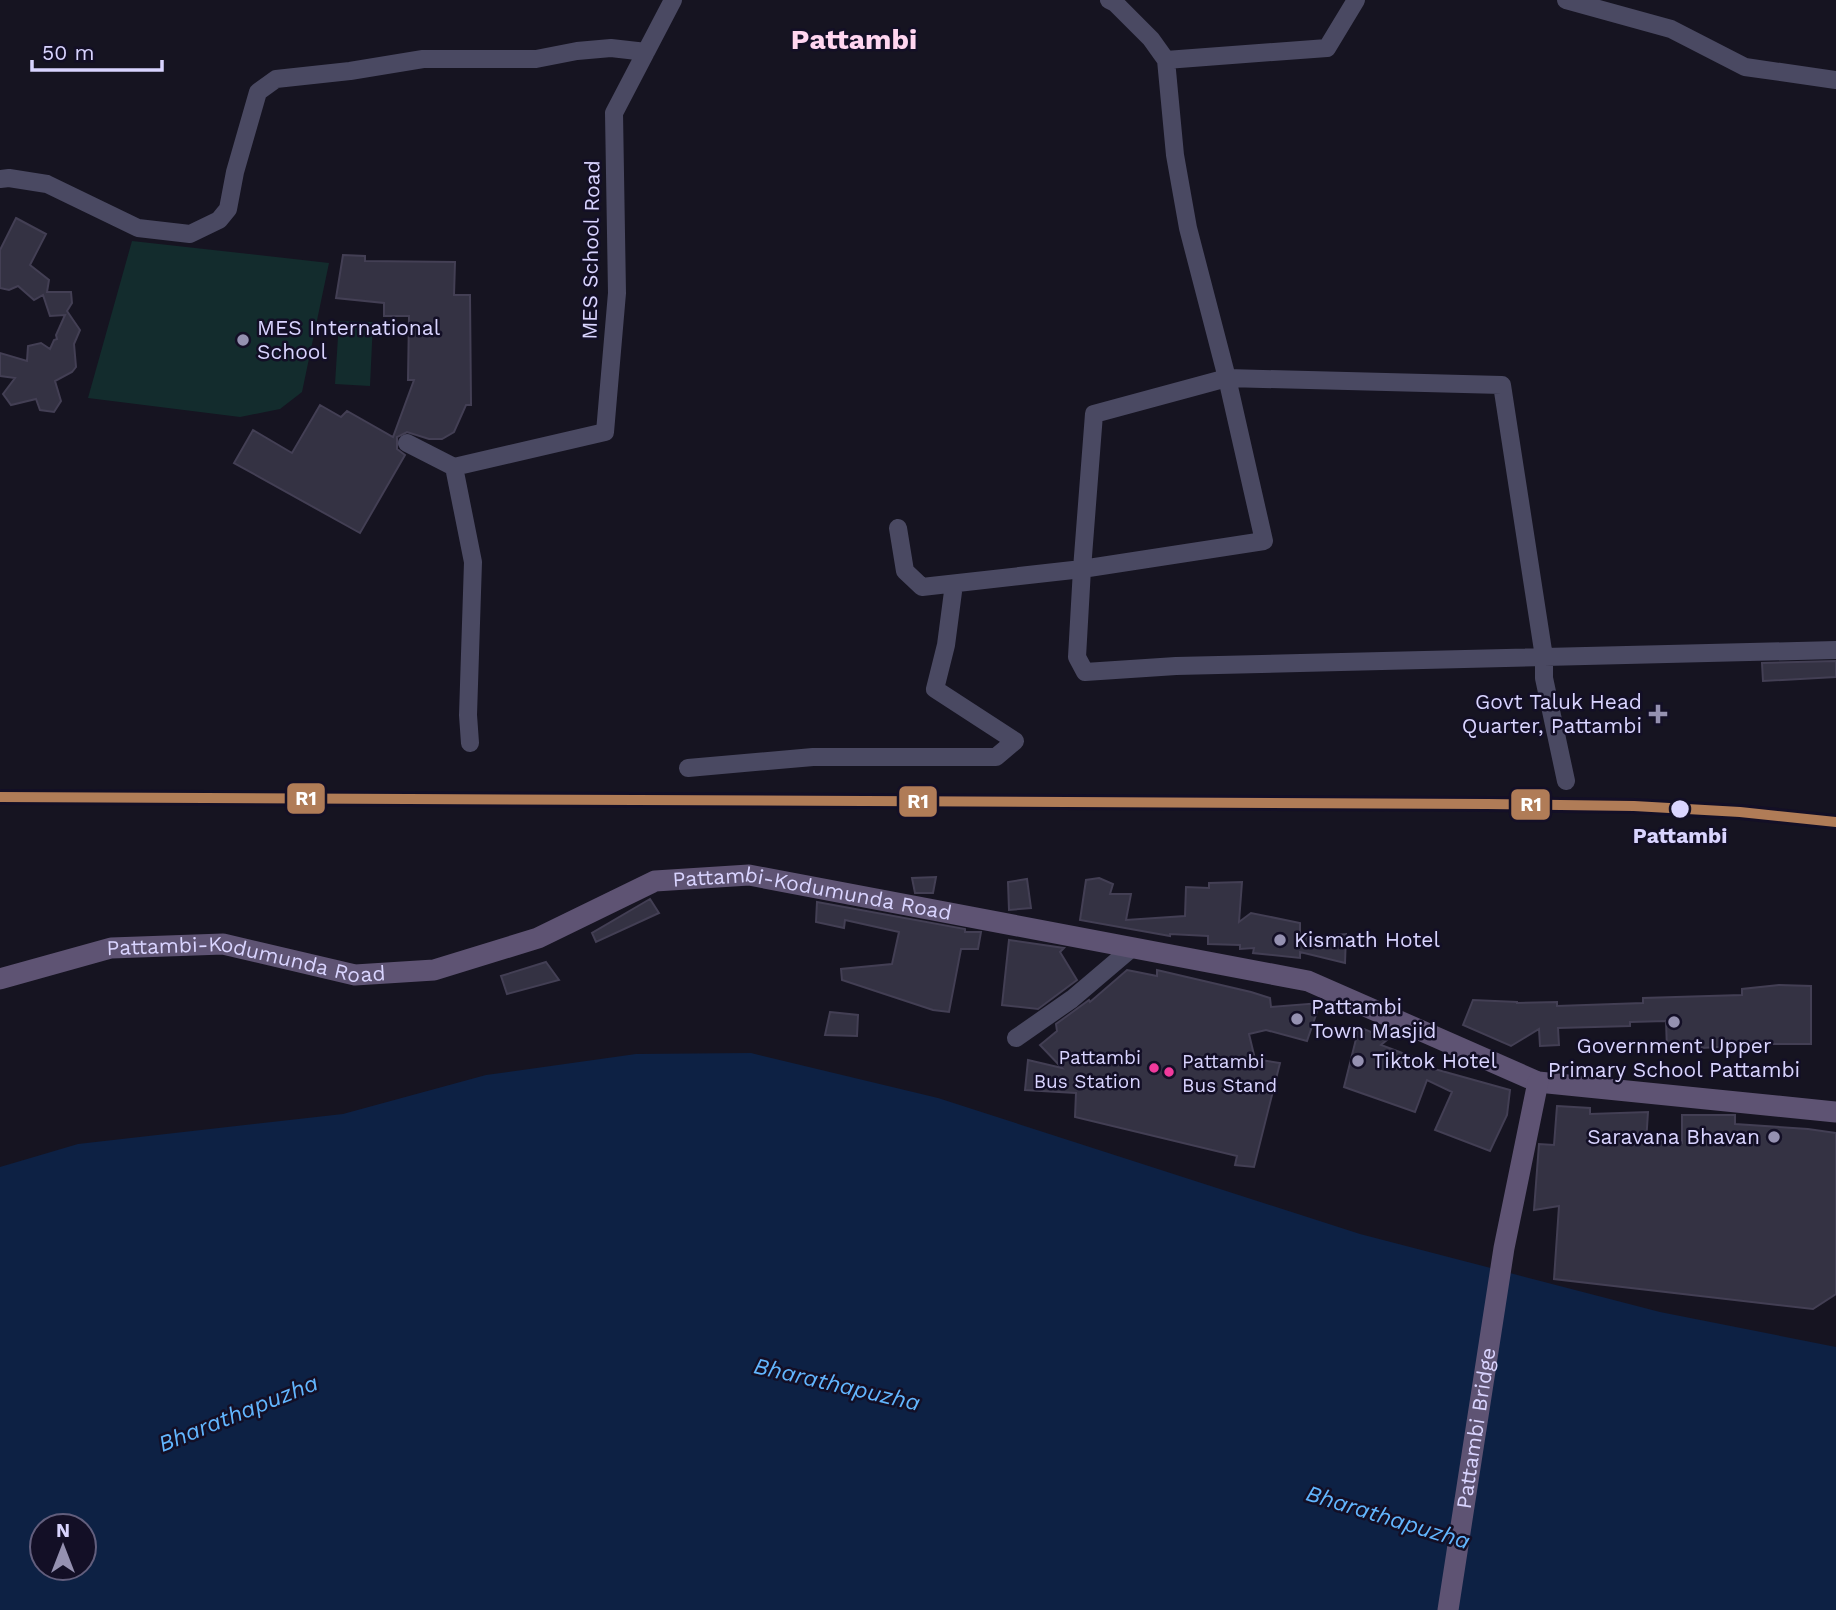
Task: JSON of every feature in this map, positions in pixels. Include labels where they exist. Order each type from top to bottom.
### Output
[{"type":"main road","name":"Pattambi-Kodumunda Road","points":[[0,979],[111,948],[223,944],[355,975],[434,970],[538,938],[655,881],[749,875],[1308,981],[1538,1082],[1836,1112]]},
{"type":"main road","name":"Pattambi Bridge","points":[[1448,1610],[1504,1248],[1538,1082]]},
{"type":"street","name":"MES School Road","points":[[454,467],[605,432],[617,293],[614,113],[673,0]]},
{"type":"street","points":[[898,528],[905,571],[922,587],[1082,569],[1264,541],[1227,378],[1188,228],[1175,155],[1166,60],[1151,39],[1109,0]]},
{"type":"street","points":[[1166,60],[1327,48],[1356,0]]},
{"type":"street","points":[[1566,0],[1671,29],[1745,67],[1836,80]]},
{"type":"street","points":[[0,179],[47,184],[138,228],[190,234],[219,220],[228,209],[235,172],[258,92],[276,79],[423,59],[536,59],[611,48],[646,52]]},
{"type":"street","points":[[1566,781],[1544,678],[1544,657],[1502,385],[1227,378],[1094,414],[1077,657],[1085,672],[1176,666],[1544,657],[1836,650]]},
{"type":"street","points":[[407,443],[454,467],[473,562],[468,715],[470,743]]},
{"type":"street","points":[[688,768],[813,757],[996,757],[1015,741],[935,690],[946,645],[954,584]]},
{"type":"street","points":[[1016,1038],[1072,999],[1132,948]]},
{"type":"green space","points":[[132,241],[329,263],[302,392],[280,409],[240,417],[88,398]]},
{"type":"green space","points":[[339,321],[373,322],[370,386],[335,384]]},
{"type":"water","name":"Bharathapuzha","points":[[751,1053],[938,1098],[1360,1234],[1660,1312],[1836,1347],[1836,1610],[0,1610],[0,1167],[78,1144],[343,1114],[486,1075],[636,1054]]},
{"type":"building","points":[[16,218],[46,234],[30,265],[49,280],[47,292],[71,292],[72,303],[67,311],[80,330],[74,344],[76,367],[55,381],[61,401],[54,412],[40,410],[36,399],[11,405],[3,394],[15,378],[0,376],[0,353],[27,361],[28,346],[41,343],[50,349],[57,339],[56,335],[65,315],[50,316],[43,295],[34,300],[18,286],[9,290],[0,288],[0,250]]},
{"type":"building","points":[[343,255],[365,256],[365,261],[455,262],[454,295],[470,295],[471,405],[466,405],[454,432],[442,439],[429,439],[407,432],[397,437],[397,449],[405,455],[360,533],[234,463],[253,430],[292,453],[320,405],[341,417],[347,411],[393,437],[414,380],[408,380],[409,316],[384,316],[384,303],[336,298]]},
{"type":"building","points":[[1836,661],[1836,677],[1763,681],[1762,663]]},
{"type":"building","points":[[936,877],[933,893],[915,893],[912,878]]},
{"type":"building","points":[[1099,878],[1113,884],[1110,894],[1131,894],[1126,920],[1185,916],[1186,887],[1209,888],[1209,883],[1242,882],[1239,922],[1251,913],[1300,923],[1300,938],[1346,934],[1345,963],[1300,952],[1300,958],[1253,953],[1254,948],[1240,949],[1240,945],[1208,944],[1208,936],[1170,936],[1080,920],[1086,880]]},
{"type":"building","points":[[1027,879],[1031,908],[1009,910],[1008,882]]},
{"type":"building","points":[[650,899],[659,913],[596,942],[592,933]]},
{"type":"building","points":[[817,902],[965,929],[965,932],[981,932],[978,949],[961,949],[949,1012],[933,1010],[842,980],[841,969],[892,964],[899,932],[845,920],[844,928],[816,922]]},
{"type":"building","points":[[1009,940],[1064,948],[1060,952],[1077,980],[1038,1009],[1002,1005]]},
{"type":"building","points":[[546,962],[559,980],[507,994],[501,976]]},
{"type":"building","name":"Pattambi Bus Station","points":[[1127,970],[1157,976],[1157,970],[1251,992],[1270,998],[1271,1007],[1320,1003],[1307,1041],[1266,1030],[1249,1034],[1255,1059],[1280,1063],[1254,1167],[1235,1165],[1237,1156],[1075,1117],[1076,1093],[1025,1090],[1028,1060],[1062,1068],[1040,1045],[1057,1031],[1056,1024],[1089,1000],[1090,1002]]},
{"type":"building","points":[[1779,985],[1811,986],[1811,1044],[1667,1050],[1666,1021],[1630,1022],[1630,1026],[1558,1028],[1559,1045],[1540,1046],[1539,1029],[1511,1046],[1463,1025],[1473,1000],[1557,1002],[1557,1006],[1643,1003],[1643,998],[1742,995],[1742,989]]},
{"type":"building","points":[[830,1012],[858,1015],[857,1036],[825,1035]]},
{"type":"building","points":[[1359,1027],[1388,1039],[1381,1045],[1432,1064],[1431,1068],[1510,1090],[1507,1115],[1490,1151],[1435,1130],[1452,1092],[1427,1080],[1415,1112],[1344,1087]]},
{"type":"building","points":[[1557,1106],[1590,1108],[1590,1114],[1648,1112],[1646,1143],[1682,1143],[1682,1115],[1735,1115],[1735,1124],[1836,1133],[1836,1294],[1813,1309],[1554,1279],[1559,1206],[1534,1210],[1539,1144],[1554,1145]]},
{"type":"transit line","name":"R1","points":[[0,797],[1634,806],[1740,812],[1836,822]]},
{"type":"place","name":"MES International School","points":[[243,340]]},
{"type":"place","name":"Govt Taluk Head Quarter, Pattambi","points":[[1658,714]]},
{"type":"place","name":"Pattambi","points":[[1680,809]]},
{"type":"place","name":"Kismath Hotel","points":[[1280,940]]},
{"type":"place","name":"Pattambi Town Masjid","points":[[1297,1019]]},
{"type":"place","name":"Government Upper Primary School Pattambi","points":[[1674,1022]]},
{"type":"place","name":"Tiktok Hotel","points":[[1358,1061]]},
{"type":"place","name":"Pattambi Bus Station","points":[[1154,1068]]},
{"type":"place","name":"Pattambi Bus Stand","points":[[1169,1072]]},
{"type":"place","name":"Saravana Bhavan","points":[[1774,1137]]},
{"type":"district","name":"Pattambi","points":[[854,39]]}]
